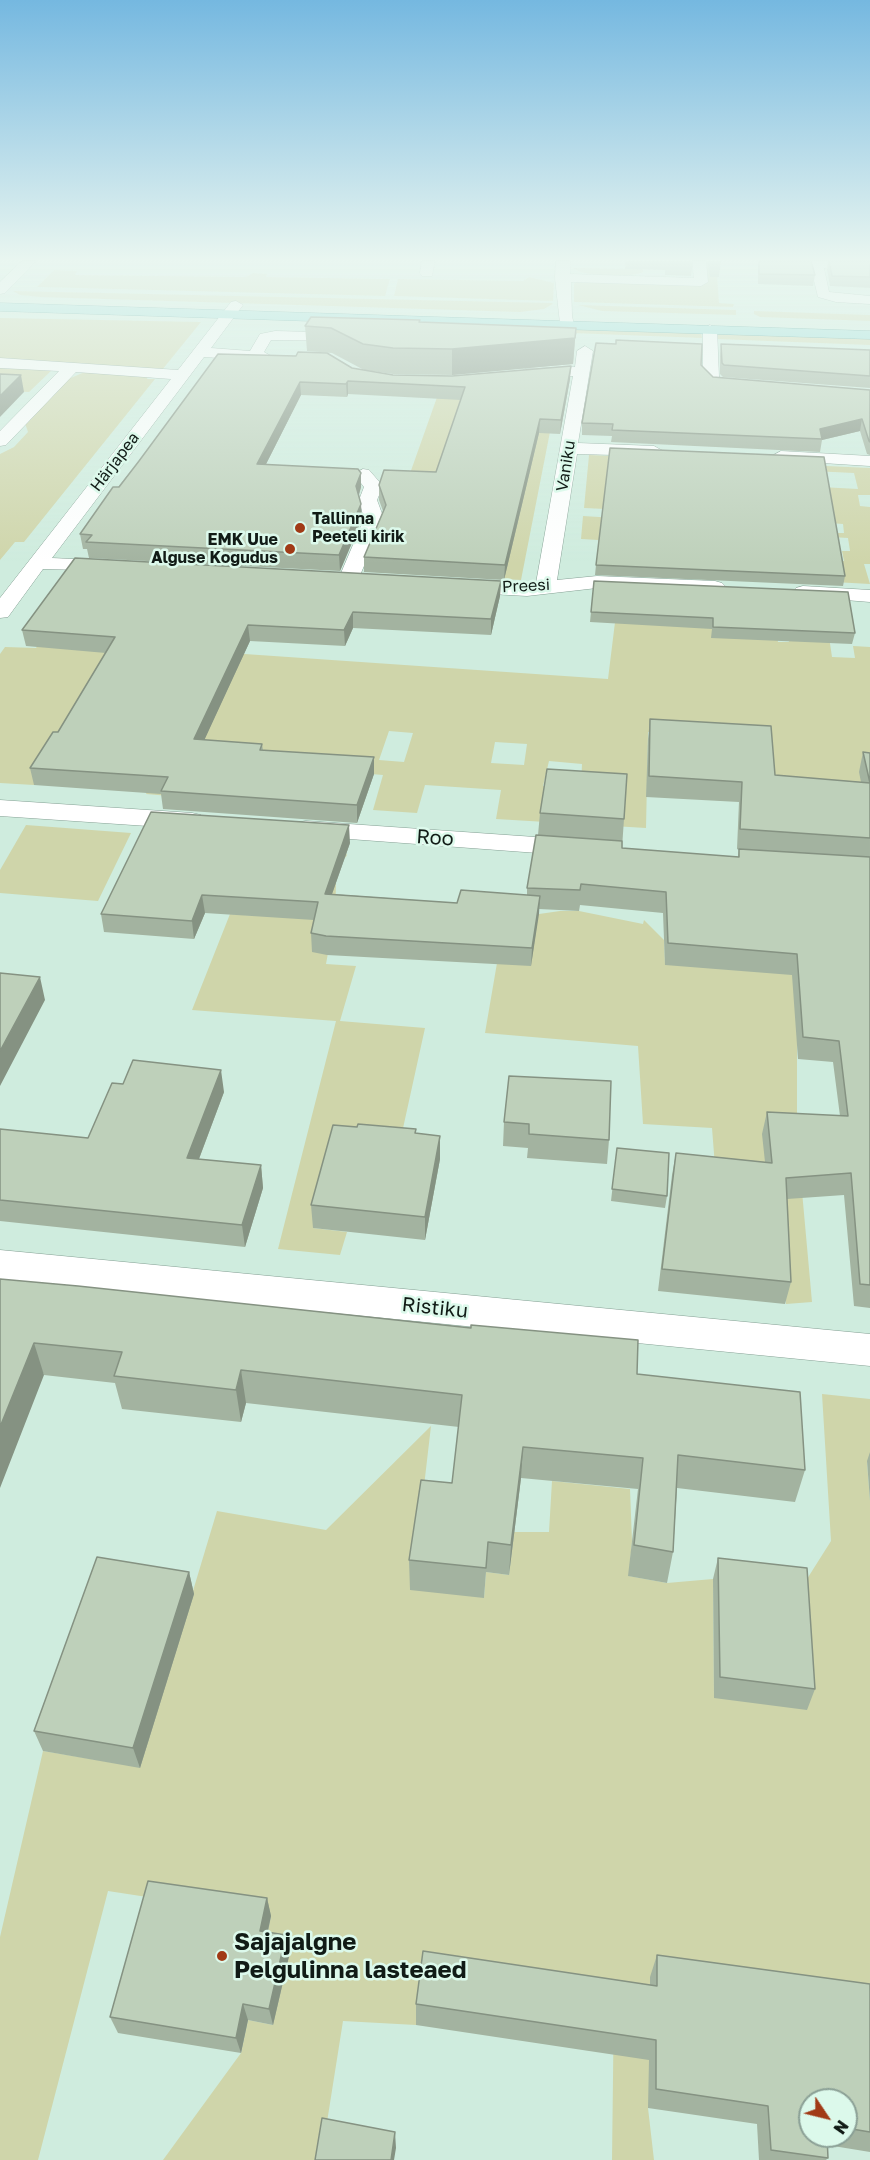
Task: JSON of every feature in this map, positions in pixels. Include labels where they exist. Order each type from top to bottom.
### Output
[{"type":"street","name":"Härjapea","points":[[0,612],[191,362]]},
{"type":"street","name":"Vaniku","points":[[546,586],[582,362]]},
{"type":"street","points":[[711,362],[711,379],[731,386],[763,387]]},
{"type":"street","points":[[0,363],[181,375]]},
{"type":"street","points":[[0,441],[72,367]]},
{"type":"street","points":[[511,375],[580,371]]},
{"type":"street","points":[[569,448],[676,452]]},
{"type":"street","points":[[762,456],[870,461]]},
{"type":"street","points":[[326,579],[357,581],[374,519],[368,500],[374,486],[363,474]]},
{"type":"street","points":[[37,563],[136,569]]},
{"type":"street","name":"Preesi","points":[[433,585],[527,590],[546,586],[597,582],[734,588]]},
{"type":"street","points":[[782,591],[870,596]]},
{"type":"street","points":[[0,807],[216,823]]},
{"type":"street","name":"Roo","points":[[282,827],[607,850]]},
{"type":"street","name":"Ristiku","points":[[0,1265],[870,1350]]},
{"type":"green space","points":[[41,362],[169,362],[162,370]]},
{"type":"green space","points":[[0,367],[52,370],[29,392],[0,391]]},
{"type":"green space","points":[[87,371],[148,376],[147,379],[155,379],[24,542],[15,542],[0,560],[0,454],[14,447],[28,432],[25,423],[66,380]]},
{"type":"green space","points":[[441,386],[558,391],[521,580],[375,572]]},
{"type":"green space","points":[[589,455],[870,468],[870,495],[858,495],[860,506],[870,507],[870,564],[864,564],[870,584],[707,575],[708,532],[692,531],[690,545],[644,542],[643,547],[599,545],[598,540],[581,539],[583,516],[648,520],[648,511],[584,508]],"holes":[[[609,462],[714,467],[714,482],[661,479],[661,484],[644,483],[644,478],[607,477]],[[747,468],[854,473],[858,489],[747,483]],[[829,523],[843,524],[844,533],[830,533],[831,537],[848,538],[850,551],[842,551],[844,561],[834,561],[833,553],[818,552],[816,533],[810,532],[809,528],[829,529]],[[736,555],[774,558],[774,573],[735,570]]]},
{"type":"green space","points":[[617,606],[775,622],[778,642],[789,642],[786,623],[828,630],[832,657],[855,658],[853,646],[870,647],[870,773],[864,796],[770,775],[668,734],[648,732],[646,828],[496,819],[501,790],[425,785],[417,813],[373,810],[383,775],[347,772],[170,796],[146,794],[164,757],[56,749],[34,785],[0,783],[0,654],[5,647],[36,648],[41,640],[608,679]],"holes":[[[389,731],[413,733],[404,762],[379,760]],[[495,742],[527,744],[524,765],[491,763]],[[549,761],[582,764],[581,788],[543,786]]]},
{"type":"green space","points":[[26,825],[131,833],[98,901],[0,893],[0,870]]},
{"type":"green space","points":[[258,844],[344,850],[347,855],[345,858],[268,851],[259,872],[290,876],[287,883],[309,885],[311,881],[336,883],[335,922],[332,934],[316,933],[312,951],[328,953],[326,964],[356,966],[340,1021],[425,1028],[398,1151],[359,1147],[358,1150],[335,1149],[313,1228],[347,1232],[340,1255],[278,1249],[336,1021],[192,1010],[230,914],[258,916],[269,884],[242,882]]},
{"type":"green space","points":[[579,911],[643,924],[644,920],[664,940],[665,964],[808,938],[797,1040],[797,1136],[812,1302],[786,1304],[780,1186],[716,1179],[712,1128],[643,1124],[638,1046],[485,1033],[497,963],[539,914]]},
{"type":"green space","points":[[822,1394],[870,1399],[870,1462],[867,1462],[870,1501],[870,2006],[648,2108],[654,2160],[612,2160],[614,1995],[416,2025],[343,2021],[321,2160],[163,2160],[241,2053],[248,2020],[273,2025],[264,1948],[271,1916],[108,1891],[38,2160],[0,2160],[0,1937],[43,1751],[140,1767],[217,1511],[326,1530],[431,1426],[421,1512],[484,1598],[486,1572],[509,1575],[514,1532],[549,1532],[552,1481],[630,1489],[632,1541],[629,1576],[667,1583],[713,1579],[714,1698],[800,1590],[831,1541]]},
{"type":"building","points":[[212,362],[342,362],[352,368],[393,375],[452,376],[571,366],[561,420],[540,419],[505,565],[364,557],[386,505],[379,485],[384,470],[436,472],[465,387],[348,381],[346,384],[300,382],[257,464],[358,469],[361,473],[356,486],[361,504],[339,555],[86,542],[92,535],[80,534],[113,487],[119,487]]},
{"type":"building","points":[[593,362],[701,362],[701,365],[713,377],[870,390],[870,442],[862,419],[820,429],[822,439],[612,430],[613,424],[582,423]]},
{"type":"building","points":[[870,362],[870,376],[724,365],[722,363]]},
{"type":"building","points":[[0,374],[21,375],[0,396]]},
{"type":"building","points":[[610,448],[824,457],[845,576],[596,565]]},
{"type":"building","points":[[75,558],[501,581],[491,619],[353,612],[344,630],[248,625],[194,739],[262,744],[260,750],[374,757],[357,805],[161,791],[168,777],[30,768],[53,732],[58,732],[115,637],[22,630]]},
{"type":"building","points":[[594,581],[848,592],[855,633],[713,627],[713,618],[591,612]]},
{"type":"building","points":[[650,719],[771,726],[775,775],[870,783],[870,838],[740,829],[742,782],[649,776]]},
{"type":"building","points":[[863,752],[870,753],[870,783]]},
{"type":"building","points":[[547,769],[627,774],[624,819],[540,813]]},
{"type":"building","points":[[151,812],[349,825],[325,894],[457,903],[461,890],[540,896],[532,948],[326,936],[311,933],[318,902],[202,895],[192,921],[101,914]]},
{"type":"building","points":[[536,835],[622,841],[622,848],[739,857],[739,849],[870,857],[870,1285],[860,1284],[851,1173],[786,1178],[791,1282],[662,1269],[676,1153],[772,1163],[767,1112],[848,1116],[839,1041],[803,1037],[797,954],[668,943],[666,892],[581,884],[580,890],[527,888]]},
{"type":"building","points":[[0,973],[40,977],[0,1051]]},
{"type":"building","points":[[133,1060],[221,1070],[187,1158],[261,1165],[242,1225],[0,1200],[0,1129],[88,1138],[112,1083],[123,1084]]},
{"type":"building","points":[[509,1076],[611,1081],[609,1140],[529,1134],[529,1124],[504,1122]]},
{"type":"building","points":[[358,1124],[416,1129],[415,1133],[440,1136],[425,1217],[311,1205],[333,1125],[357,1127]]},
{"type":"building","points":[[617,1148],[669,1153],[667,1196],[612,1189]]},
{"type":"building","points":[[0,1279],[471,1328],[471,1325],[638,1340],[637,1374],[800,1392],[805,1470],[678,1455],[673,1552],[634,1545],[643,1458],[523,1447],[511,1545],[488,1542],[486,1568],[409,1560],[421,1480],[452,1483],[462,1395],[241,1370],[236,1390],[114,1376],[122,1352],[34,1343],[0,1427]]},
{"type":"building","points":[[97,1557],[189,1572],[133,1748],[34,1731]]},
{"type":"building","points":[[718,1558],[807,1568],[815,1689],[720,1677]]},
{"type":"building","points":[[148,1881],[267,1898],[260,1931],[286,1935],[269,2009],[243,2004],[236,2038],[110,2017]]},
{"type":"building","points":[[423,1951],[657,1986],[657,1955],[870,1984],[870,2132],[858,2130],[858,2088],[798,2088],[798,2148],[828,2148],[828,2158],[771,2150],[768,2106],[656,2089],[656,2040],[416,2004]]},
{"type":"building","points":[[322,2118],[395,2132],[391,2160],[315,2160]]},
{"type":"place","name":"Tallinna Peeteli kirik","points":[[300,528]]},
{"type":"place","name":"EMK Uue Alguse Kogudus","points":[[290,549]]},
{"type":"place","name":"Sajajalgne Pelgulinna lasteaed","points":[[222,1956]]}]
